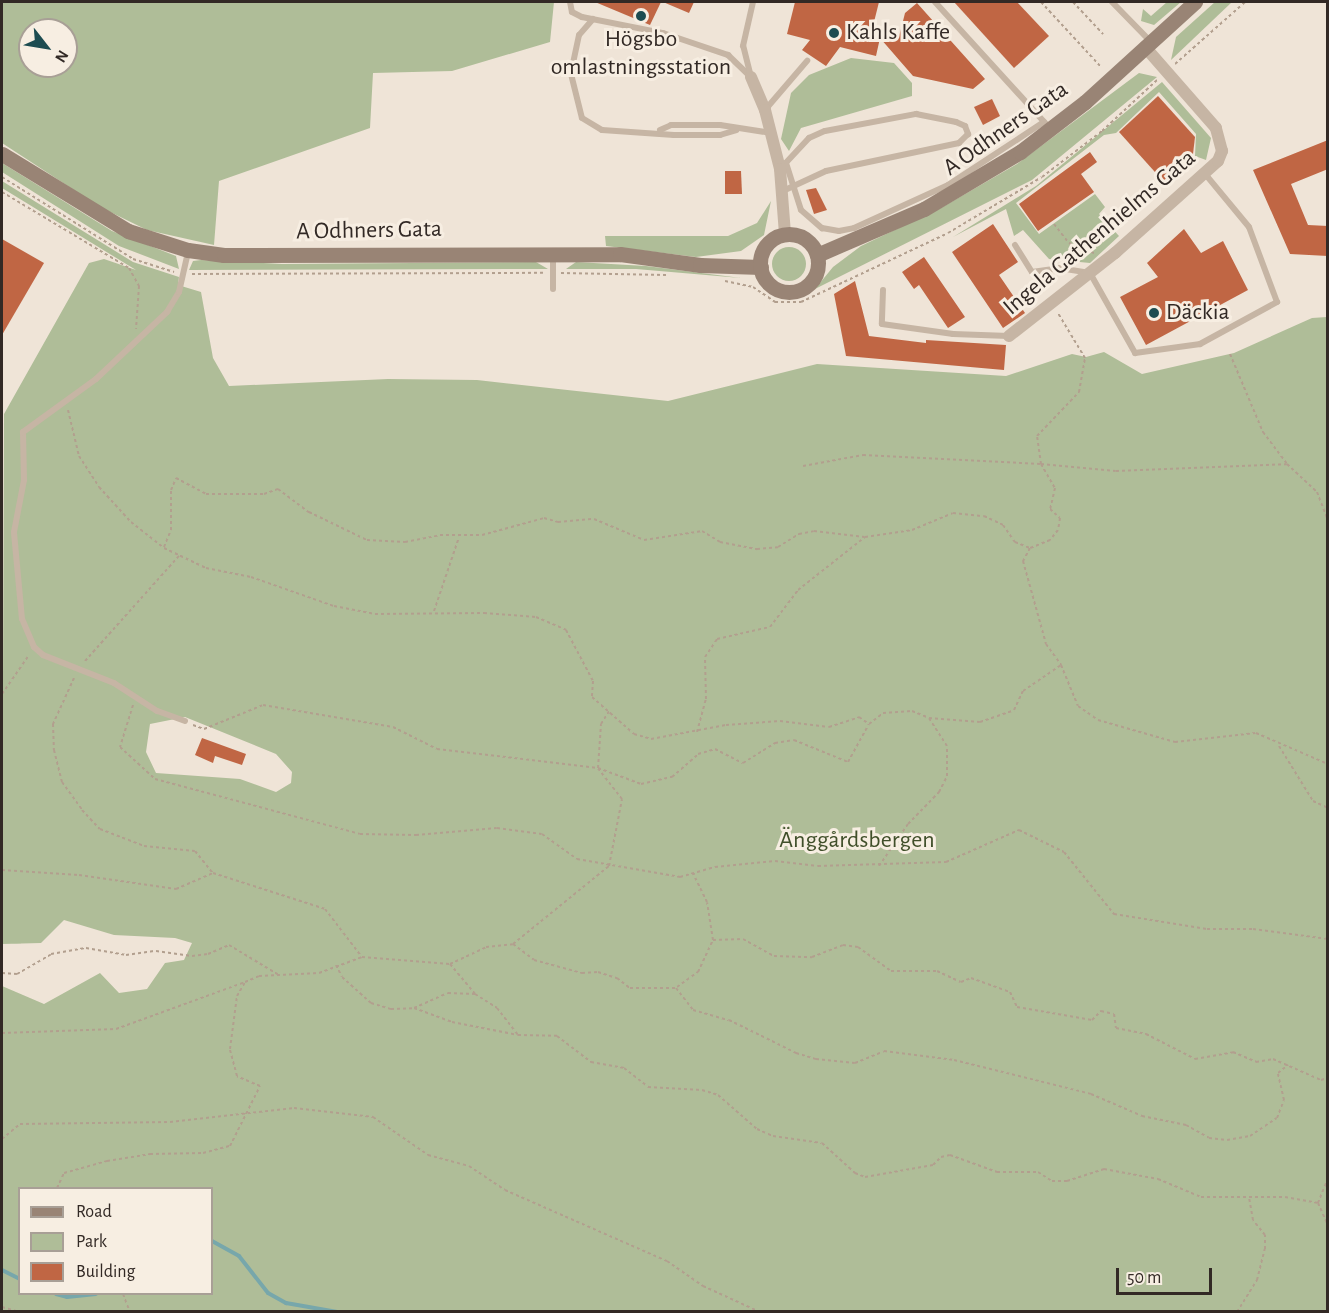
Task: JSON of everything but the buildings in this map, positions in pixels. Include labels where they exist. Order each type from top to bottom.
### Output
[{"type":"street","name":"A Odhners Gata","points":[[817,255],[974,183],[1111,78],[1195,2]]},
{"type":"street","name":"Ingela Gathenhielms Gata","points":[[1009,336],[1115,253],[1206,175],[1218,161],[1221,140],[1216,128],[1167,71],[1148,44]]},
{"type":"street","points":[[751,77],[765,110],[789,190],[785,234]]},
{"type":"street","name":"A Odhners Gata","points":[[2,154],[128,231],[188,250],[224,255],[620,254],[700,265],[760,267]]},
{"type":"street","points":[[785,234],[805,239],[817,255],[815,276],[799,291],[784,292],[771,286],[760,267],[764,248],[785,234]]},
{"type":"lane","points":[[570,2],[572,12],[592,19],[707,46],[728,55],[751,77]]},
{"type":"lane","points":[[751,77],[743,46],[753,2]]},
{"type":"lane","points":[[783,166],[809,138],[825,131],[916,114],[965,126],[968,134],[959,143],[826,171],[789,190],[801,210],[813,223],[831,231],[854,228],[948,185],[1047,126],[935,2]]},
{"type":"lane","points":[[1112,2],[1148,44]]},
{"type":"lane","points":[[592,19],[579,35],[571,74],[582,118],[602,129],[659,131],[671,125],[720,125],[736,130],[772,133]]},
{"type":"lane","points":[[765,110],[807,61]]},
{"type":"lane","points":[[1015,245],[1032,272],[1059,268],[1090,273],[1135,353],[1200,344],[1277,302],[1249,227],[1206,175]]},
{"type":"lane","points":[[185,722],[79,667],[43,655],[34,647],[22,619],[14,532],[24,480],[21,441],[27,427],[66,402],[137,339],[177,297],[188,250]]},
{"type":"lane","points":[[553,253],[553,289]]},
{"type":"lane","points":[[883,290],[882,324],[953,334],[1009,336]]},
{"type":"path","points":[[1041,2],[1111,78]]},
{"type":"path","points":[[1073,2],[1103,34]]},
{"type":"path","points":[[1167,71],[1245,2]]},
{"type":"path","points":[[2,192],[134,273],[139,286],[137,339]]},
{"type":"path","points":[[1053,224],[1079,248],[1100,255],[1115,253]]},
{"type":"path","points":[[1052,302],[1085,358],[1079,392],[1037,436],[1041,464],[1055,488],[1050,509],[1060,518],[1058,530],[1050,540],[1030,548],[1023,561],[1046,644],[1061,665],[1078,706],[1098,720],[1174,742],[1256,734],[1279,746],[1328,764]]},
{"type":"path","points":[[1230,354],[1263,432],[1287,464],[1317,492],[1328,522]]},
{"type":"path","points":[[66,402],[79,456],[99,487],[131,522],[164,548],[206,568],[251,578],[334,606],[375,614],[434,612],[536,617],[566,630],[593,681],[592,697],[634,734],[651,739],[726,725],[780,721],[829,727],[859,717],[869,724]]},
{"type":"path","points":[[803,466],[863,455],[1041,464],[1116,471],[1287,464]]},
{"type":"path","points":[[164,548],[171,530],[171,490],[176,478],[206,494],[264,494],[278,489],[309,512],[367,540],[405,542],[440,536],[482,535],[544,518],[558,522],[594,519],[644,540],[702,531],[720,542],[757,549],[778,547],[799,534],[814,531],[866,537],[912,530],[953,513],[984,516],[1003,525],[1015,542],[1030,548]]},
{"type":"path","points":[[434,612],[459,537]]},
{"type":"path","points":[[697,732],[706,699],[705,657],[717,639],[770,627],[798,590],[866,537]]},
{"type":"path","points":[[179,556],[79,667],[53,724],[54,750],[62,782],[100,829],[144,846],[195,851],[213,873],[325,909],[362,957]]},
{"type":"path","points":[[2,694],[34,647]]},
{"type":"path","points":[[185,722],[204,729],[263,705],[393,727],[436,749],[465,755],[598,768],[641,784],[672,777],[698,753],[715,749],[743,763],[775,743],[794,740],[848,762],[869,724],[883,713],[912,711],[929,718],[980,722],[1014,710],[1023,691],[1061,665]]},
{"type":"path","points":[[136,697],[120,747],[155,779],[360,834],[416,835],[497,828],[542,834],[577,859],[680,877],[715,867],[775,861],[818,866],[879,866],[946,862],[1019,830],[1064,852],[1114,914],[1207,929],[1253,929],[1328,939]]},
{"type":"path","points":[[2,1033],[116,1029],[259,976],[319,974],[336,965],[362,957],[450,964],[486,947],[513,944],[609,866],[622,799],[598,768],[602,724],[609,711]]},
{"type":"path","points":[[879,866],[908,824],[939,792],[947,776],[947,746],[929,718]]},
{"type":"path","points":[[1279,746],[1313,801],[1328,808]]},
{"type":"path","points":[[2,870],[79,875],[176,889],[213,873]]},
{"type":"path","points":[[513,944],[534,960],[582,973],[598,972],[617,978],[630,988],[676,988],[698,972],[713,940],[707,902],[693,873]]},
{"type":"path","points":[[713,940],[743,939],[774,956],[812,957],[843,945],[858,947],[891,971],[937,971],[961,982],[971,978],[1010,992],[1017,1007],[1092,1020],[1101,1011],[1114,1014],[1116,1028],[1146,1034],[1195,1059],[1233,1052],[1256,1062],[1273,1059],[1321,1080],[1328,1078]]},
{"type":"path","points":[[2,972],[17,974],[51,954],[86,948],[126,955],[156,951],[192,956],[208,954],[229,945],[279,975]]},
{"type":"path","points":[[450,964],[476,994],[497,1008],[518,1035]]},
{"type":"path","points":[[336,965],[342,976],[371,1003],[391,1009],[414,1008],[448,993],[476,994]]},
{"type":"path","points":[[57,1187],[64,1173],[107,1161],[150,1154],[203,1153],[230,1146],[250,1111],[260,1086],[237,1076],[230,1048],[237,996],[245,982]]},
{"type":"path","points":[[676,988],[693,1010],[729,1020],[796,1053],[855,1063],[884,1051],[954,1060],[1091,1094],[1142,1116],[1186,1125],[1209,1138],[1227,1140],[1250,1136],[1278,1118],[1284,1100],[1278,1073],[1288,1065]]},
{"type":"path","points":[[414,1008],[452,1022],[518,1035],[557,1036],[591,1062],[624,1068],[648,1087],[702,1090],[718,1095],[757,1129],[773,1136],[822,1143],[855,1173],[865,1177],[933,1165],[941,1156],[950,1155],[997,1172],[1038,1172],[1052,1181],[1066,1181],[1104,1169],[1158,1179],[1201,1197],[1249,1197],[1318,1203]]},
{"type":"path","points":[[2,1139],[20,1124],[170,1122],[250,1111],[294,1108],[373,1117],[428,1155],[469,1166],[505,1190],[590,1231],[667,1261],[703,1286],[760,1311]]},
{"type":"path","points":[[1328,1178],[1318,1203],[1328,1225]]},
{"type":"path","points":[[1237,1311],[1257,1280],[1266,1249],[1265,1235],[1253,1220],[1249,1197]]},
{"type":"path","points":[[124,1295],[130,1311]]},
{"type":"path","points":[[2,1307],[19,1311]]},
{"type":"green space","points":[[2,2],[554,2],[550,42],[452,71],[373,73],[370,128],[219,181],[214,245],[147,230],[100,207],[2,143]]},
{"type":"green space","points":[[1167,2],[1181,2],[1154,25],[1141,21],[1143,9],[1151,16]]},
{"type":"green space","points":[[1215,2],[1232,2],[1171,60],[1176,37]]},
{"type":"green space","points":[[851,58],[894,63],[912,83],[912,96],[801,128],[789,151],[781,139],[791,93],[809,75]]},
{"type":"green space","points":[[1139,73],[1157,77],[1032,180],[815,289],[833,267],[861,246],[941,208],[1017,164]]},
{"type":"green space","points":[[1162,82],[1211,138],[1206,160],[1195,156],[1196,134],[1159,92],[1116,133],[1104,135],[1016,203],[1039,234],[1095,194],[1105,207],[1099,214],[1119,236],[1090,263],[1049,259],[1023,230],[1014,236],[1006,209],[953,237],[1036,186]]},
{"type":"green space","points":[[2,163],[112,231],[176,256],[179,269],[119,246],[2,172]]},
{"type":"green space","name":"Änggårdsbergen","points":[[2,181],[133,262],[179,277],[178,285],[201,292],[213,358],[229,386],[388,379],[477,380],[668,401],[817,364],[1006,376],[1072,354],[1086,357],[1104,352],[1142,374],[1234,353],[1312,318],[1327,317],[1327,1311],[2,1311],[2,986],[44,1004],[100,973],[119,993],[147,989],[165,963],[184,960],[192,943],[175,938],[114,935],[64,920],[41,943],[2,944],[4,414],[89,263],[104,259],[136,270],[2,188]],"holes":[[[185,717],[276,754],[292,772],[291,783],[276,792],[240,779],[156,773],[146,752],[150,724]]]},
{"type":"green space","points":[[771,201],[764,235],[741,251],[696,257],[606,246],[605,236],[728,236],[757,223]]},
{"type":"green space","points":[[789,247],[801,252],[806,264],[801,276],[789,281],[777,276],[772,264],[777,252]]},
{"type":"green space","points":[[193,261],[282,264],[536,262],[548,269],[189,270]]},
{"type":"green space","points":[[576,262],[646,266],[741,278],[636,269],[566,269]]},
{"type":"waterway","points":[[213,1242],[239,1256],[268,1293],[286,1303],[337,1312]]},
{"type":"waterway","points":[[2,1270],[18,1278]]},
{"type":"waterway","points":[[60,1295],[67,1297],[86,1295]]},
{"type":"place","name":"Högsbo omlastningsstation","points":[[641,16]]},
{"type":"place","name":"Kahls Kaffe","points":[[834,33]]},
{"type":"place","name":"Däckia","points":[[1154,313]]}]
